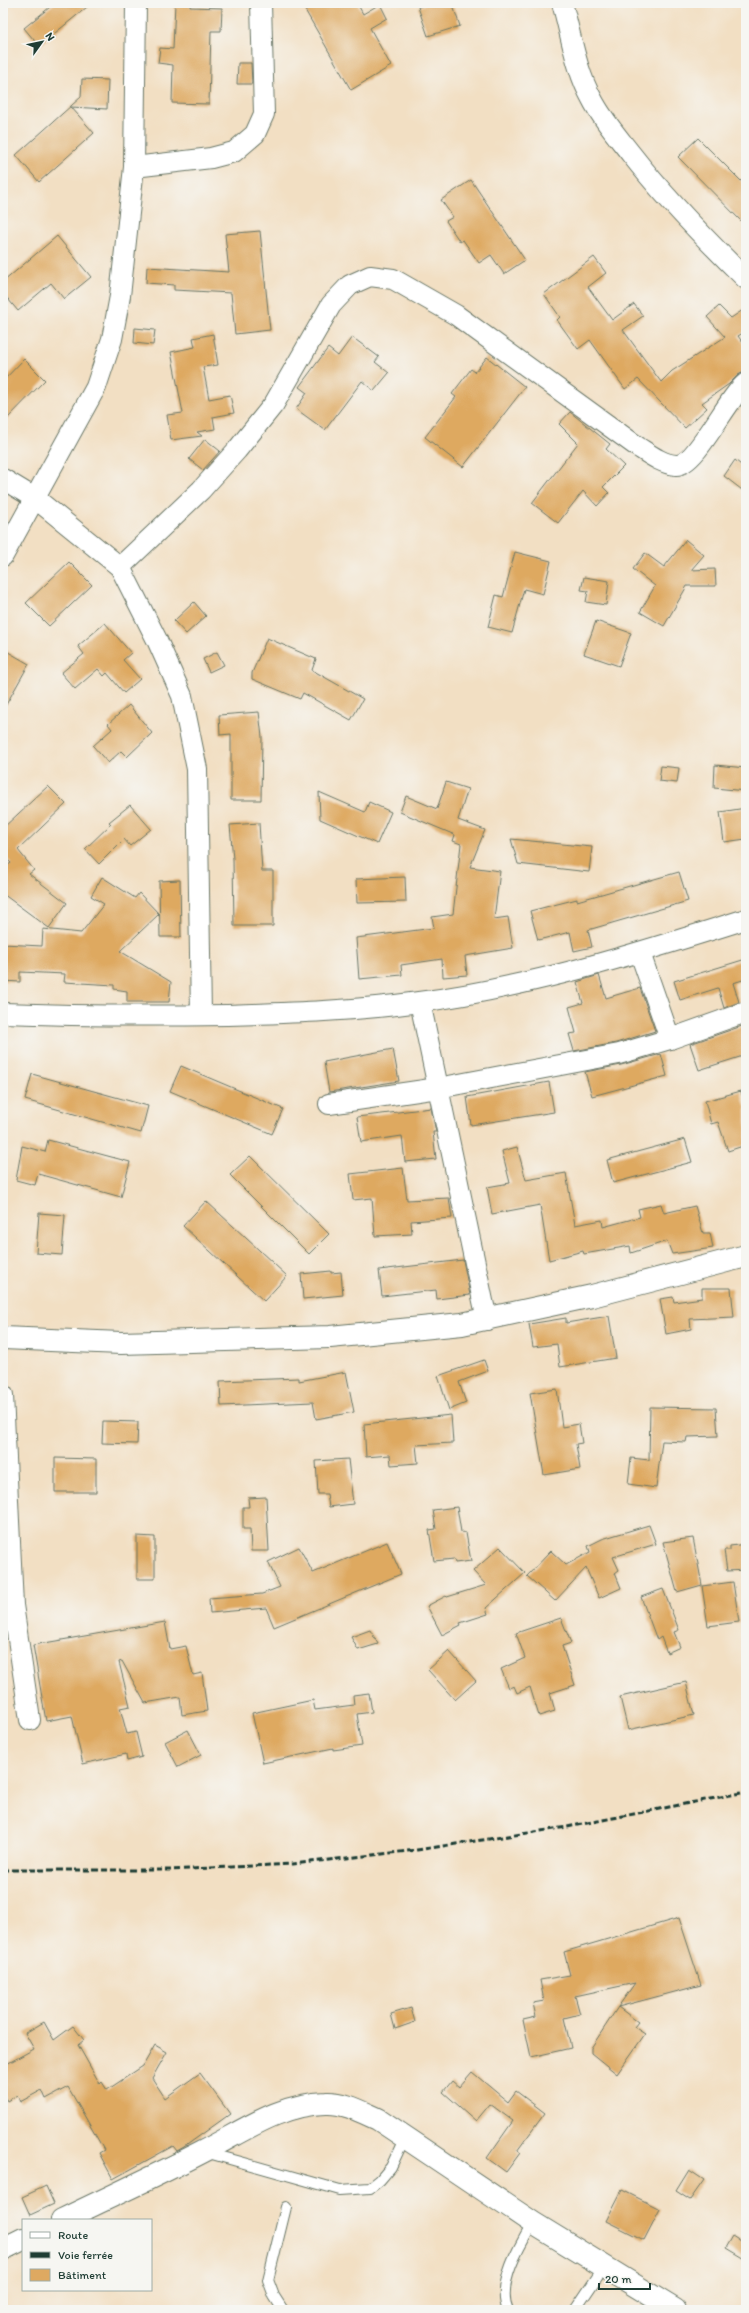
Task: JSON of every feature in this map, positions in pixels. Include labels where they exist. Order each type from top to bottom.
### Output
[{"type":"street","points":[[3,556],[36,499],[96,387],[112,339],[120,296],[134,167],[136,3]]},
{"type":"street","points":[[134,167],[211,158],[234,152],[255,134],[264,114],[261,3]]},
{"type":"street","points":[[562,3],[582,73],[591,98],[605,120],[662,193],[691,226],[746,279]]},
{"type":"street","points":[[120,567],[201,490],[237,450],[274,404],[332,305],[350,286],[370,276],[393,278],[456,315],[638,447],[663,462],[677,465],[686,462],[695,454],[722,411],[746,383]]},
{"type":"street","points":[[3,479],[36,499],[120,567],[158,640],[182,696],[197,770],[201,1015]]},
{"type":"street","points":[[3,1013],[98,1017],[307,1013],[420,1002],[532,981],[640,953],[746,919]]},
{"type":"street","points":[[640,953],[670,1039]]},
{"type":"street","points":[[420,1002],[487,1320]]},
{"type":"street","points":[[329,1104],[438,1088],[619,1054],[670,1039],[746,1012]]},
{"type":"street","points":[[3,1338],[121,1343],[330,1337],[487,1320],[746,1256]]},
{"type":"street","points":[[3,1395],[13,1605],[30,1720]]},
{"type":"street","points":[[64,2219],[204,2152],[257,2122],[284,2110],[305,2105],[327,2103],[352,2107],[378,2119],[404,2139],[533,2223],[675,2310]]},
{"type":"street","points":[[3,2249],[22,2240]]},
{"type":"lane","points":[[204,2152],[340,2190],[370,2188],[380,2180],[391,2167],[404,2139]]},
{"type":"lane","points":[[282,2310],[274,2296],[268,2280],[286,2207]]},
{"type":"lane","points":[[508,2310],[505,2303],[504,2288],[521,2244],[533,2223]]},
{"type":"lane","points":[[575,2310],[604,2267]]},
{"type":"building","points":[[55,3],[92,3],[39,46],[24,28]]},
{"type":"building","points":[[175,3],[190,3],[190,7],[222,8],[221,31],[211,31],[209,104],[172,103],[173,65],[158,63],[160,48],[173,49]]},
{"type":"building","points":[[301,3],[357,3],[363,14],[380,4],[387,18],[370,28],[391,66],[351,90]]},
{"type":"building","points":[[430,3],[452,3],[460,26],[428,36],[418,7]]},
{"type":"building","points":[[238,63],[251,63],[252,84],[237,84]]},
{"type":"building","points":[[82,79],[108,80],[107,109],[71,107],[94,133],[39,182],[16,155],[81,97]]},
{"type":"building","points":[[698,138],[746,186],[746,226],[678,157]]},
{"type":"building","points":[[471,180],[525,260],[504,274],[491,255],[479,263],[463,240],[460,242],[446,221],[453,217],[441,200]]},
{"type":"building","points":[[260,231],[270,330],[235,334],[231,293],[174,290],[174,285],[146,283],[147,267],[229,272],[225,234]]},
{"type":"building","points":[[57,236],[91,277],[64,299],[51,283],[18,311],[3,293],[3,282]]},
{"type":"building","points":[[594,257],[606,273],[588,287],[612,320],[634,304],[643,316],[623,330],[661,382],[672,371],[725,337],[707,317],[719,306],[731,318],[746,308],[746,331],[738,336],[746,347],[746,371],[738,375],[729,384],[702,403],[707,408],[685,428],[638,379],[625,389],[590,340],[578,349],[557,320],[560,317],[544,294]]},
{"type":"building","points":[[135,328],[155,330],[153,345],[134,343]]},
{"type":"building","points":[[213,334],[218,365],[203,367],[209,399],[230,395],[234,413],[213,417],[215,429],[197,432],[202,436],[171,440],[167,415],[183,413],[171,352],[195,347],[193,338]]},
{"type":"building","points":[[352,337],[379,357],[375,362],[389,373],[374,391],[362,381],[325,430],[296,409],[307,393],[299,387],[328,348],[338,356]]},
{"type":"building","points":[[487,357],[525,387],[463,467],[425,437],[456,397],[452,394],[471,369],[475,372]]},
{"type":"building","points":[[24,359],[45,380],[3,423],[3,381]]},
{"type":"building","points":[[570,412],[610,444],[606,449],[624,466],[603,487],[609,493],[597,506],[583,491],[558,523],[532,503],[578,443],[559,424]]},
{"type":"building","points":[[205,439],[220,451],[203,470],[189,459]]},
{"type":"building","points":[[735,460],[746,469],[746,493],[724,476]]},
{"type":"building","points":[[686,540],[704,555],[691,570],[715,569],[716,586],[687,586],[664,626],[640,612],[655,586],[633,569],[645,553],[664,567]]},
{"type":"building","points":[[515,552],[551,561],[543,594],[524,589],[512,633],[488,627],[496,595],[503,597]]},
{"type":"building","points":[[69,562],[92,585],[49,626],[26,603]]},
{"type":"building","points":[[584,577],[609,581],[606,605],[586,602],[588,591],[581,590]]},
{"type":"building","points":[[194,602],[206,616],[186,634],[174,621]]},
{"type":"building","points":[[596,621],[631,633],[619,666],[584,654]]},
{"type":"building","points":[[105,623],[131,653],[123,660],[140,679],[124,693],[107,673],[104,676],[98,669],[75,689],[61,673],[84,654],[78,646]]},
{"type":"building","points":[[267,638],[316,659],[312,670],[363,699],[351,720],[303,693],[300,699],[252,679],[252,673]]},
{"type":"building","points":[[3,649],[29,664],[3,710]]},
{"type":"building","points":[[217,652],[224,665],[209,672],[203,659]]},
{"type":"building","points":[[129,705],[152,733],[127,757],[121,751],[108,763],[93,746],[112,729],[108,724]]},
{"type":"building","points":[[259,712],[262,737],[261,800],[231,800],[231,734],[220,735],[219,715]]},
{"type":"building","points":[[715,765],[746,768],[746,791],[714,788]]},
{"type":"building","points":[[661,766],[679,768],[677,783],[659,781]]},
{"type":"building","points":[[446,782],[468,789],[458,820],[485,830],[470,867],[500,871],[494,919],[508,917],[513,948],[465,956],[467,975],[443,977],[442,959],[401,965],[402,975],[359,979],[356,938],[434,928],[432,917],[453,914],[461,844],[453,841],[455,835],[400,812],[406,796],[437,809]]},
{"type":"building","points":[[48,786],[66,804],[18,850],[34,870],[29,874],[67,903],[49,928],[3,894],[3,869],[11,863],[8,860],[3,864],[3,828]]},
{"type":"building","points":[[319,792],[365,812],[369,802],[391,812],[377,844],[320,819]]},
{"type":"building","points":[[130,805],[151,829],[130,846],[124,839],[99,864],[85,849],[111,824],[109,822]]},
{"type":"building","points":[[746,808],[746,839],[724,842],[720,812]]},
{"type":"building","points":[[259,823],[262,871],[273,871],[273,926],[234,926],[233,859],[230,825]]},
{"type":"building","points":[[511,839],[592,847],[589,872],[518,864]]},
{"type":"building","points":[[679,872],[688,901],[588,930],[592,947],[574,951],[570,932],[538,940],[530,911],[577,899],[577,901]]},
{"type":"building","points":[[102,877],[135,898],[139,893],[159,914],[120,951],[171,982],[169,1002],[127,1002],[127,991],[114,989],[114,985],[64,982],[65,974],[20,972],[20,982],[3,981],[3,944],[42,946],[43,929],[81,933],[104,904],[91,896]]},
{"type":"building","points":[[405,877],[406,902],[357,903],[356,879]]},
{"type":"building","points":[[180,880],[181,937],[160,937],[159,881]]},
{"type":"building","points":[[746,959],[746,979],[733,983],[739,1002],[724,1008],[718,988],[680,1000],[674,981]]},
{"type":"building","points":[[599,975],[606,998],[640,988],[655,1031],[616,1043],[574,1051],[569,1034],[576,1033],[569,1007],[583,1003],[577,982]]},
{"type":"building","points":[[745,1025],[746,1055],[699,1070],[690,1044]]},
{"type":"building","points":[[393,1049],[399,1081],[329,1092],[324,1062]]},
{"type":"building","points":[[661,1054],[667,1076],[592,1096],[585,1072],[621,1065]]},
{"type":"building","points":[[181,1066],[283,1109],[272,1134],[170,1091]]},
{"type":"building","points":[[32,1074],[148,1106],[141,1133],[25,1100]]},
{"type":"building","points":[[549,1082],[554,1112],[471,1125],[467,1097]]},
{"type":"building","points":[[741,1091],[746,1109],[746,1145],[728,1151],[718,1122],[711,1124],[705,1101]]},
{"type":"building","points":[[431,1108],[436,1132],[433,1132],[436,1159],[405,1162],[402,1136],[361,1142],[357,1117]]},
{"type":"building","points":[[685,1139],[692,1162],[613,1183],[607,1160]]},
{"type":"building","points":[[48,1140],[130,1162],[121,1197],[38,1174],[35,1185],[16,1180],[22,1146],[45,1152]]},
{"type":"building","points":[[517,1147],[526,1180],[566,1173],[575,1225],[602,1220],[603,1227],[640,1217],[638,1209],[661,1204],[664,1213],[695,1206],[703,1233],[710,1233],[713,1248],[672,1254],[667,1241],[631,1253],[630,1246],[584,1254],[583,1251],[549,1260],[540,1205],[492,1214],[487,1187],[510,1183],[502,1151]]},
{"type":"building","points":[[250,1156],[329,1234],[309,1254],[230,1175]]},
{"type":"building","points":[[403,1168],[407,1200],[449,1198],[452,1218],[411,1221],[412,1234],[375,1236],[372,1198],[353,1200],[350,1174]]},
{"type":"building","points":[[206,1201],[287,1276],[264,1301],[183,1226]]},
{"type":"building","points":[[39,1213],[65,1215],[62,1255],[36,1253]]},
{"type":"building","points":[[463,1260],[470,1295],[437,1299],[436,1290],[382,1296],[379,1270]]},
{"type":"building","points":[[331,1271],[331,1273],[341,1272],[343,1295],[303,1299],[301,1274]]},
{"type":"building","points":[[702,1288],[731,1288],[734,1317],[690,1319],[691,1329],[666,1334],[660,1299],[673,1297],[674,1302],[702,1298]]},
{"type":"building","points":[[609,1316],[616,1358],[560,1367],[557,1344],[533,1347],[529,1324],[566,1318],[566,1323]]},
{"type":"building","points":[[484,1360],[488,1371],[459,1382],[466,1403],[449,1410],[438,1376]]},
{"type":"building","points":[[346,1372],[354,1412],[316,1419],[313,1402],[221,1406],[220,1381],[299,1378],[299,1381]]},
{"type":"building","points":[[557,1389],[562,1427],[579,1424],[582,1443],[576,1444],[580,1469],[544,1475],[530,1393]]},
{"type":"building","points":[[650,1407],[716,1408],[718,1436],[687,1437],[686,1442],[662,1441],[656,1488],[628,1484],[631,1458],[649,1460]]},
{"type":"building","points":[[451,1415],[453,1443],[416,1445],[418,1463],[391,1465],[390,1455],[366,1457],[364,1424]]},
{"type":"building","points":[[103,1421],[138,1422],[137,1444],[102,1443]]},
{"type":"building","points":[[55,1458],[96,1459],[96,1492],[55,1492]]},
{"type":"building","points":[[348,1459],[353,1504],[329,1507],[327,1494],[318,1494],[316,1461]]},
{"type":"building","points":[[266,1497],[269,1551],[251,1551],[250,1529],[243,1529],[243,1507],[249,1507],[248,1498]]},
{"type":"building","points":[[457,1507],[461,1532],[466,1533],[471,1561],[455,1563],[454,1559],[434,1561],[429,1530],[436,1529],[433,1510]]},
{"type":"building","points":[[649,1525],[656,1544],[613,1557],[619,1570],[615,1573],[621,1588],[599,1598],[586,1568],[555,1601],[527,1576],[551,1551],[566,1565],[590,1552],[588,1546],[602,1539]]},
{"type":"building","points":[[137,1536],[155,1537],[155,1579],[137,1579]]},
{"type":"building","points":[[693,1538],[702,1585],[677,1592],[663,1542]]},
{"type":"building","points":[[387,1542],[401,1574],[274,1627],[266,1608],[210,1613],[209,1598],[262,1594],[280,1587],[268,1562],[299,1547],[313,1573]]},
{"type":"building","points":[[746,1544],[746,1570],[727,1571],[724,1550],[730,1550],[730,1546]]},
{"type":"building","points":[[500,1547],[525,1573],[486,1608],[488,1614],[460,1623],[461,1625],[442,1635],[427,1606],[446,1596],[447,1597],[486,1585],[473,1571]]},
{"type":"building","points":[[733,1582],[739,1622],[708,1626],[702,1586]]},
{"type":"building","points":[[663,1589],[679,1630],[674,1632],[680,1647],[667,1653],[661,1637],[657,1640],[641,1597]]},
{"type":"building","points":[[561,1618],[571,1643],[562,1646],[575,1685],[550,1693],[555,1711],[539,1716],[530,1687],[517,1693],[514,1686],[509,1688],[501,1669],[525,1658],[516,1633]]},
{"type":"building","points":[[165,1622],[170,1649],[186,1646],[193,1675],[202,1673],[207,1711],[182,1715],[180,1697],[145,1703],[122,1661],[119,1662],[130,1706],[120,1708],[127,1734],[136,1732],[142,1757],[127,1761],[126,1754],[83,1764],[72,1716],[46,1721],[33,1645]]},
{"type":"building","points":[[370,1630],[378,1644],[358,1650],[351,1637]]},
{"type":"building","points":[[449,1651],[476,1681],[455,1700],[428,1670]]},
{"type":"building","points":[[686,1682],[694,1715],[628,1730],[620,1697]]},
{"type":"building","points":[[369,1693],[372,1712],[357,1714],[362,1746],[333,1750],[333,1748],[263,1763],[252,1713],[313,1700],[315,1710],[354,1705],[353,1695]]},
{"type":"building","points":[[188,1730],[201,1755],[178,1767],[165,1742]]},
{"type":"building","points":[[679,1918],[701,1985],[618,2007],[635,1983],[575,1996],[580,2014],[564,2018],[571,2048],[531,2057],[523,2020],[536,2017],[533,2003],[544,2001],[540,1980],[570,1975],[564,1952]]},
{"type":"building","points":[[618,2007],[638,2022],[634,2027],[645,2034],[617,2074],[591,2053],[591,2048]]},
{"type":"building","points":[[411,2008],[415,2022],[395,2029],[391,2014]]},
{"type":"building","points":[[44,2022],[54,2040],[73,2026],[84,2040],[78,2045],[100,2084],[102,2082],[107,2090],[143,2066],[155,2045],[167,2052],[152,2078],[165,2098],[200,2073],[230,2114],[177,2151],[173,2146],[113,2179],[99,2153],[104,2150],[68,2087],[46,2099],[42,2090],[20,2102],[17,2095],[7,2101],[3,2094],[3,2066],[34,2049],[25,2033]]},
{"type":"building","points":[[472,2072],[508,2102],[516,2091],[545,2113],[517,2151],[520,2153],[506,2172],[487,2158],[513,2121],[490,2104],[476,2121],[443,2092],[452,2081],[459,2087]]},
{"type":"building","points":[[689,2170],[704,2180],[690,2200],[676,2191]]},
{"type":"building","points":[[46,2186],[54,2204],[30,2215],[22,2197]]},
{"type":"building","points":[[622,2190],[660,2209],[644,2240],[606,2221]]},
{"type":"building","points":[[733,2236],[746,2244],[746,2260],[726,2248]]},
{"type":"railway","points":[[3,1870],[169,1870],[293,1864],[417,1850],[567,1827],[746,1792]]}]
